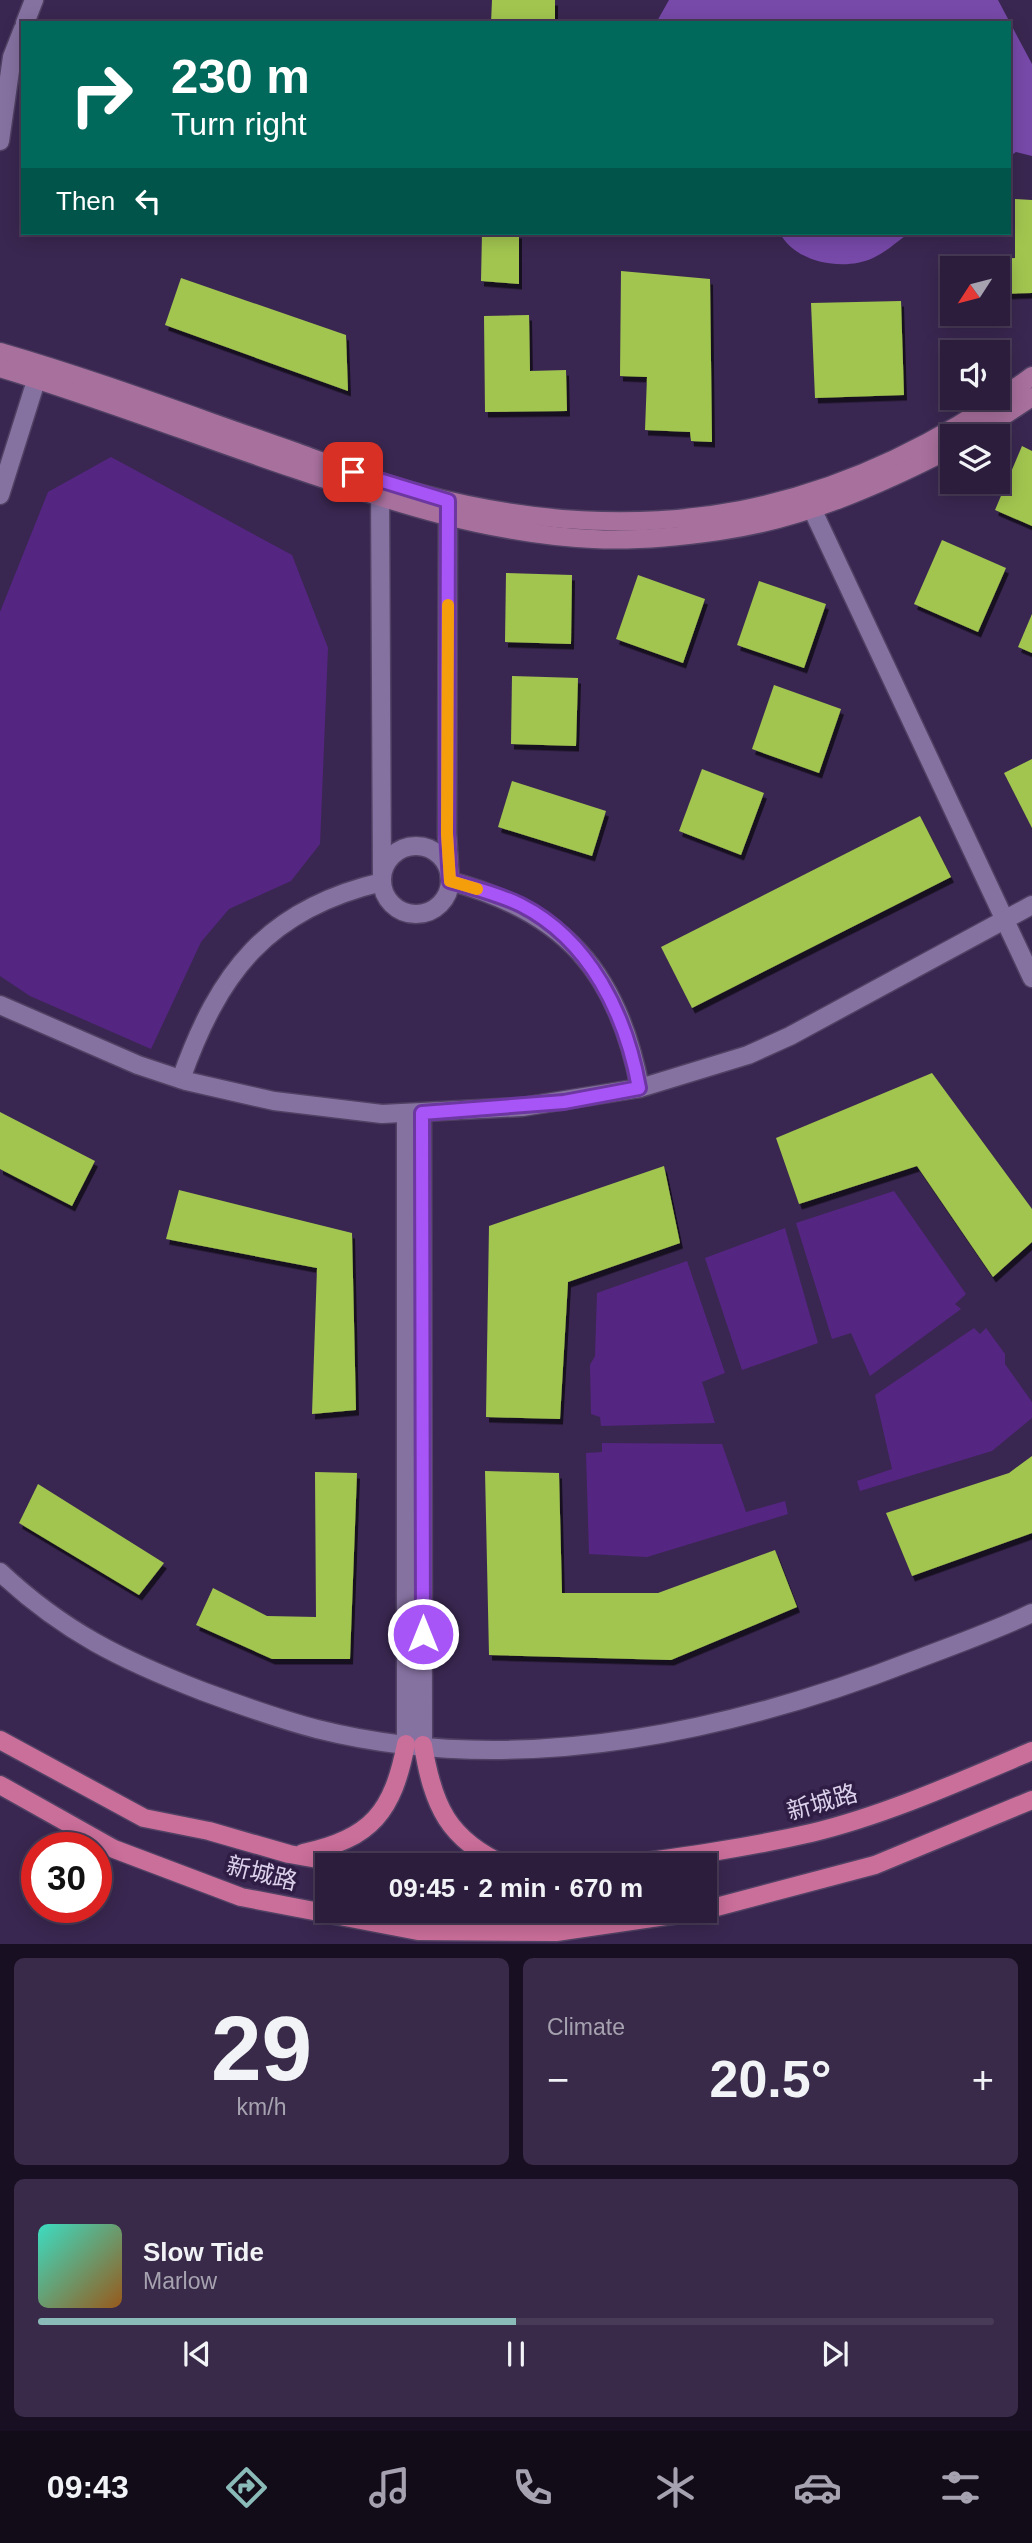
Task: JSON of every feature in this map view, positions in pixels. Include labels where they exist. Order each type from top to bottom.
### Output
[{"type":"main road","points":[[0,352],[39,372]]},
{"type":"main road","points":[[0,368],[87,377],[380,490],[448,509],[567,520],[652,523],[809,502],[863,490],[940,454]]},
{"type":"main road","points":[[809,502],[942,435],[1032,376]]},
{"type":"main road","points":[[991,424],[1032,397]]},
{"type":"main road","name":"新城路","points":[[0,1740],[144,1818],[209,1831],[289,1854],[315,1859]]},
{"type":"main road","points":[[289,1854],[334,1845],[374,1822],[392,1798],[414,1745]]},
{"type":"main road","points":[[414,1745],[444,1818],[463,1839],[486,1853]]},
{"type":"main road","name":"新城路","points":[[705,1853],[813,1832],[921,1796],[1032,1751]]},
{"type":"main road","name":"新城路","points":[[0,1785],[114,1849],[241,1897],[315,1911]]},
{"type":"main road","points":[[717,1907],[875,1865],[1032,1800]]},
{"type":"main road","name":"新城路","points":[[376,1923],[418,1931],[556,1932],[618,1923]]},
{"type":"street","points":[[26,21],[34,0]]},
{"type":"street","points":[[0,141],[12,57],[21,34]]},
{"type":"street","points":[[0,495],[39,372]]},
{"type":"street","points":[[380,490],[382,882],[389,901],[406,913],[416,914],[436,908],[443,901],[450,881],[447,834],[448,509]]},
{"type":"street","points":[[809,502],[1032,978]]},
{"type":"street","points":[[382,882],[383,871],[395,853],[415,846],[426,848],[443,861],[450,881]]},
{"type":"street","points":[[450,881],[521,905],[566,938],[586,961],[615,1007],[629,1042],[639,1088]]},
{"type":"street","points":[[181,1079],[219,991],[252,948],[275,928],[306,908],[339,894],[382,882]]},
{"type":"street","points":[[0,1005],[96,1048],[181,1079],[274,1101],[414,1114],[564,1102],[639,1088],[696,1073],[769,1047],[1032,905]]},
{"type":"street","points":[[414,1114],[414,1745]]},
{"type":"street","points":[[0,1572],[67,1628],[167,1677],[281,1719],[319,1730],[414,1745],[552,1748],[612,1742],[715,1723],[837,1689],[1032,1613]]},
{"type":"shaded area","points":[[669,0],[998,0],[1009,21],[657,21]]},
{"type":"shaded area","points":[[1011,24],[1032,64],[1032,156],[1016,152],[1011,155]]},
{"type":"shaded area","points":[[781,235],[906,235],[873,258],[848,264],[820,262],[796,251]]},
{"type":"shaded area","points":[[111,457],[292,555],[328,648],[320,844],[291,881],[229,909],[201,942],[151,1049],[30,996],[0,976],[0,612],[48,492]]},
{"type":"shaded area","points":[[894,1191],[966,1294],[955,1304],[961,1309],[870,1376],[851,1333],[832,1339],[796,1223]]},
{"type":"shaded area","points":[[785,1228],[818,1343],[742,1370],[705,1258]]},
{"type":"shaded area","points":[[687,1261],[725,1373],[702,1382],[715,1423],[601,1426],[600,1417],[591,1414],[590,1365],[595,1356],[597,1293]]},
{"type":"shaded area","points":[[974,1328],[980,1334],[986,1328],[1005,1354],[1005,1364],[1032,1402],[1032,1418],[992,1451],[860,1491],[857,1481],[892,1469],[875,1395]]},
{"type":"shaded area","points":[[602,1443],[722,1444],[746,1512],[785,1501],[788,1514],[647,1557],[589,1554],[586,1453],[602,1452]]},
{"type":"building","points":[[492,0],[555,0],[555,21],[491,21]]},
{"type":"building","points":[[1015,199],[1032,200],[1032,293],[1010,294],[1010,258],[1015,258]]},
{"type":"building","points":[[482,235],[519,235],[519,284],[481,281]]},
{"type":"building","points":[[621,271],[710,279],[712,442],[691,441],[690,432],[645,430],[647,377],[620,376]]},
{"type":"building","points":[[181,278],[346,335],[348,391],[165,325]]},
{"type":"building","points":[[901,301],[904,395],[815,398],[811,303]]},
{"type":"building","points":[[529,315],[530,371],[566,370],[567,411],[485,412],[484,316]]},
{"type":"building","points":[[1022,446],[1032,451],[1032,526],[995,510],[1002,494],[1010,494],[1010,474]]},
{"type":"building","points":[[942,540],[1006,568],[978,632],[914,604]]},
{"type":"building","points":[[506,573],[572,575],[571,644],[505,642]]},
{"type":"building","points":[[638,575],[705,599],[683,663],[616,639]]},
{"type":"building","points":[[759,581],[826,604],[804,668],[737,645]]},
{"type":"building","points":[[1032,614],[1032,653],[1018,647]]},
{"type":"building","points":[[512,676],[578,678],[576,746],[511,744]]},
{"type":"building","points":[[774,685],[841,709],[819,773],[752,749]]},
{"type":"building","points":[[1032,759],[1032,828],[1004,773]]},
{"type":"building","points":[[702,769],[764,793],[741,855],[679,831]]},
{"type":"building","points":[[512,781],[606,811],[592,856],[498,827]]},
{"type":"building","points":[[920,816],[951,877],[692,1008],[661,947]]},
{"type":"building","points":[[932,1073],[1032,1209],[1032,1242],[993,1277],[917,1166],[799,1204],[776,1138]]},
{"type":"building","points":[[0,1112],[95,1161],[72,1206],[0,1169]]},
{"type":"building","points":[[664,1166],[680,1243],[568,1282],[560,1419],[486,1417],[489,1226]]},
{"type":"building","points":[[179,1190],[352,1233],[356,1410],[312,1414],[317,1268],[166,1239]]},
{"type":"building","points":[[1032,1456],[1032,1533],[912,1576],[886,1513],[1009,1473]]},
{"type":"building","points":[[485,1471],[559,1473],[562,1593],[658,1593],[775,1550],[797,1607],[671,1660],[489,1655]]},
{"type":"building","points":[[315,1472],[357,1473],[350,1659],[272,1659],[196,1625],[213,1588],[267,1616],[316,1617]]},
{"type":"building","points":[[38,1484],[164,1563],[139,1595],[19,1523]]},
{"type":"slow traffic","points":[[448,605],[447,834],[450,881],[477,889]]},
{"type":"route","points":[[353,472],[448,501],[447,834],[450,881],[521,905],[566,938],[605,987],[615,1007],[635,1062],[639,1088],[598,1097],[522,1107],[422,1113],[423,1634]]}]
